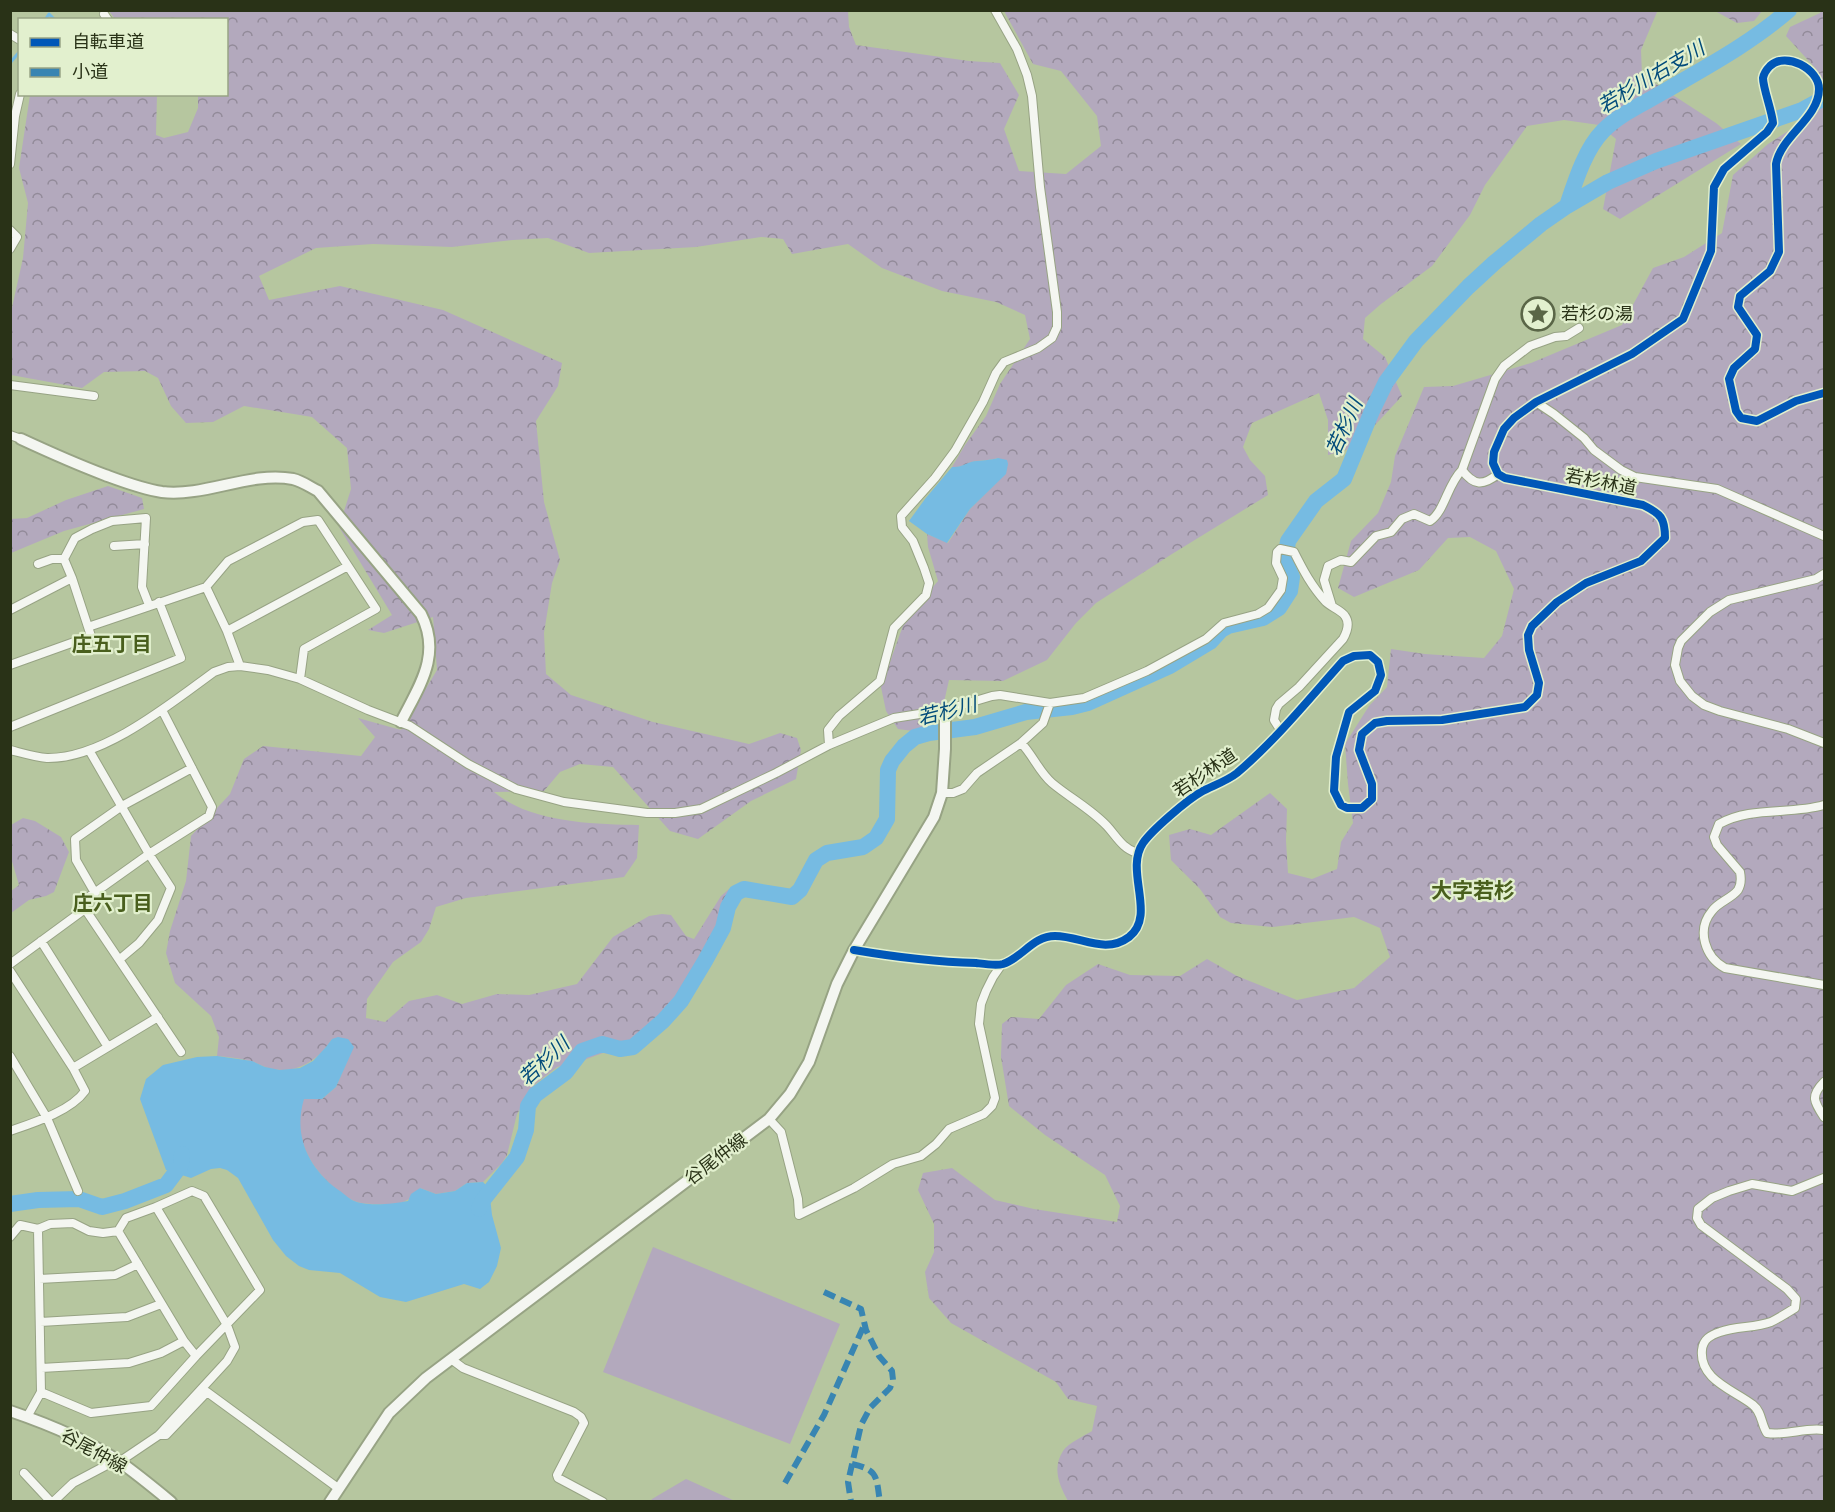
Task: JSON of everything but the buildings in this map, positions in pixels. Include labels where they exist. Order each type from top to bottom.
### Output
[{"type":"main road","points":[[16,437],[66,460],[153,490],[172,493],[197,491],[277,477],[294,479],[318,492],[421,614],[428,629],[431,650],[426,672],[401,722]]},
{"type":"main road","name":"谷尾仲線","points":[[330,1502],[389,1413],[426,1378],[769,1119],[790,1094],[809,1062],[837,984],[854,950],[934,816],[942,793],[945,715]]},
{"type":"main road","name":"谷尾仲線","points":[[10,1411],[98,1449],[119,1462],[171,1502]]},
{"type":"street","points":[[829,745],[828,730],[839,716],[880,681],[894,628],[926,594],[928,583],[924,568],[913,541],[902,527],[901,516],[955,451],[1004,362],[1038,348],[1052,338],[1057,327],[1057,312],[1040,187],[1032,96],[1017,49],[995,10]]},
{"type":"street","points":[[1462,470],[1470,480],[1480,483],[1489,481],[1498,474],[1493,463],[1494,452],[1504,429],[1514,418],[1536,402],[1632,354],[1683,319],[1711,251],[1714,187],[1724,169],[1767,132],[1773,123],[1763,78],[1766,70],[1781,60],[1802,66],[1816,79],[1819,89],[1816,105],[1778,152],[1776,164],[1779,252],[1770,271],[1740,296],[1738,307],[1756,335],[1755,349],[1734,368],[1729,379],[1736,411],[1741,418],[1757,422],[1796,401],[1824,393]]},
{"type":"street","points":[[10,164],[20,96]]},
{"type":"street","points":[[10,230],[17,237],[10,249]]},
{"type":"street","points":[[1333,607],[1323,580],[1328,566],[1341,560],[1351,562],[1376,536],[1391,532],[1402,519],[1414,514],[1431,521],[1437,517],[1454,478],[1462,470],[1495,379],[1504,366],[1530,346],[1555,337],[1566,336],[1579,328]]},
{"type":"street","points":[[10,385],[94,396]]},
{"type":"street","points":[[1536,402],[1584,438],[1594,450],[1621,470],[1635,477],[1717,489],[1824,536]]},
{"type":"street","name":"若杉林道","points":[[1137,853],[1145,840],[1188,800],[1235,775],[1281,731],[1343,661],[1354,656],[1370,655],[1378,662],[1381,675],[1376,691],[1349,712],[1336,757],[1334,791],[1341,805],[1347,808],[1362,808],[1372,799],[1372,784],[1359,750],[1362,734],[1375,723],[1442,720],[1525,707],[1537,695],[1539,683],[1529,650],[1528,635],[1532,626],[1557,602],[1586,583],[1641,561],[1665,538],[1665,524],[1658,513],[1643,505],[1505,478],[1498,474]]},
{"type":"street","points":[[64,559],[75,538],[112,521],[146,518],[142,587],[149,605]]},
{"type":"street","points":[[88,627],[206,587],[228,561],[303,522],[318,520],[376,609],[304,649],[300,679]]},
{"type":"street","points":[[114,546],[145,544]]},
{"type":"street","points":[[10,750],[46,758],[89,750],[132,729],[214,672],[240,666],[268,670],[300,679],[368,710],[401,722],[468,764],[516,789],[564,802],[647,813],[675,813],[701,809],[829,745],[894,718],[945,715],[954,706],[1000,695],[1050,704],[1084,698],[1147,671],[1206,639],[1224,623],[1258,614],[1268,608],[1281,590],[1283,578],[1276,563],[1277,552],[1280,549],[1294,552],[1316,591],[1347,619],[1347,633],[1343,639],[1276,709],[1274,720],[1281,731]]},
{"type":"street","points":[[38,564],[52,559],[64,559]]},
{"type":"street","points":[[10,665],[91,636],[64,559]]},
{"type":"street","points":[[227,631],[348,566]]},
{"type":"street","points":[[1824,574],[1816,579],[1729,600],[1710,612],[1681,640],[1675,665],[1680,681],[1692,696],[1704,705],[1788,729],[1824,743]]},
{"type":"street","points":[[10,610],[72,578]]},
{"type":"street","points":[[206,587],[227,631],[240,666]]},
{"type":"street","points":[[10,727],[181,658],[159,602]]},
{"type":"street","points":[[942,793],[953,793],[963,789],[977,773],[1021,743],[1043,723],[1050,704]]},
{"type":"street","points":[[162,710],[212,807],[209,816],[149,854],[83,901],[85,909],[181,1052]]},
{"type":"street","points":[[854,950],[956,963],[1002,964],[1041,940],[1054,936],[1101,945],[1117,944],[1136,931],[1141,916],[1137,853],[1126,848],[1107,826],[1051,782],[1021,743]]},
{"type":"street","points":[[89,750],[171,888],[158,920],[139,943],[120,959]]},
{"type":"street","points":[[95,893],[76,860],[75,839],[122,806],[192,768]]},
{"type":"street","points":[[1824,805],[1796,811],[1752,813],[1730,818],[1719,824],[1714,837],[1717,845],[1742,877],[1739,889],[1712,910],[1707,919],[1704,937],[1707,952],[1716,963],[1725,968],[1824,985]]},
{"type":"street","points":[[10,964],[85,909]]},
{"type":"street","points":[[41,941],[108,1047]]},
{"type":"street","points":[[769,1119],[781,1132],[798,1199],[799,1215],[854,1188],[893,1164],[921,1156],[936,1144],[949,1128],[984,1114],[992,1106],[995,1098],[979,1024],[981,1004],[993,977],[1002,964]]},
{"type":"street","points":[[10,971],[74,1068],[85,1091],[47,1118],[10,1131]]},
{"type":"street","points":[[74,1068],[158,1017]]},
{"type":"street","points":[[10,1056],[47,1118],[78,1191]]},
{"type":"street","points":[[1824,1082],[1815,1093],[1815,1103],[1824,1117]]},
{"type":"street","points":[[1824,1178],[1792,1191],[1752,1184],[1712,1198],[1698,1209],[1701,1225],[1796,1299],[1795,1308],[1770,1323],[1726,1330],[1708,1338],[1703,1343],[1702,1355],[1706,1367],[1717,1382],[1758,1410],[1767,1433],[1779,1435],[1813,1428],[1824,1430]]},
{"type":"street","points":[[41,1392],[91,1413],[151,1406],[260,1290],[204,1196],[192,1191],[126,1218],[118,1231]]},
{"type":"street","points":[[24,1473],[54,1501],[73,1483],[107,1465],[119,1462],[159,1435],[227,1361],[235,1347],[227,1325],[156,1207]]},
{"type":"street","points":[[10,1236],[20,1225],[38,1229],[50,1224],[73,1223],[89,1231],[103,1233],[118,1231]]},
{"type":"street","points":[[27,1417],[41,1392],[38,1229]]},
{"type":"street","points":[[118,1231],[184,1341],[196,1356]]},
{"type":"street","points":[[39,1279],[115,1275],[138,1264]]},
{"type":"street","points":[[40,1322],[127,1317],[161,1304]]},
{"type":"street","points":[[41,1368],[129,1363],[162,1353],[184,1341]]},
{"type":"street","points":[[451,1359],[463,1368],[574,1412],[581,1417],[584,1423],[558,1478],[603,1502]]},
{"type":"street","points":[[159,1435],[166,1435],[207,1392],[338,1488]]},
{"type":"green space","points":[[109,11],[848,11],[849,27],[856,45],[969,61],[1000,63],[1019,95],[1004,129],[1019,171],[1066,174],[1101,146],[1097,116],[1061,71],[1033,64],[1004,11],[1679,11],[1657,12],[1641,50],[1642,75],[1716,123],[1741,144],[1620,219],[1603,209],[1616,139],[1599,125],[1564,120],[1527,126],[1485,185],[1470,215],[1432,266],[1365,318],[1363,339],[1385,357],[1402,396],[1376,424],[1346,450],[1328,455],[1328,420],[1319,393],[1252,423],[1243,447],[1250,460],[1265,476],[1268,495],[1096,603],[1076,623],[1047,660],[1003,681],[949,680],[939,724],[913,731],[898,729],[886,711],[881,687],[905,620],[938,581],[928,547],[927,534],[948,543],[970,509],[1006,473],[998,458],[952,467],[986,416],[1000,384],[1030,339],[1025,315],[996,302],[942,291],[882,268],[848,244],[792,254],[783,239],[761,237],[696,247],[589,253],[548,238],[452,247],[373,244],[316,248],[259,276],[269,300],[340,286],[443,310],[562,363],[558,386],[536,421],[544,502],[560,560],[552,583],[544,633],[546,674],[571,695],[653,722],[749,744],[780,733],[797,738],[801,750],[796,779],[751,801],[698,839],[670,831],[613,767],[580,764],[560,772],[544,791],[494,792],[509,802],[544,816],[602,824],[639,825],[637,858],[624,877],[466,898],[436,907],[429,929],[421,942],[393,962],[367,999],[366,1018],[385,1022],[409,1001],[437,995],[462,1004],[497,994],[529,995],[577,984],[613,937],[649,916],[671,915],[686,936],[694,939],[721,896],[729,889],[732,921],[686,1002],[620,1055],[603,1053],[557,1067],[534,1085],[517,1114],[507,1155],[483,1182],[467,1183],[455,1191],[436,1194],[420,1188],[406,1201],[365,1204],[355,1201],[333,1187],[317,1170],[305,1149],[300,1127],[303,1099],[322,1099],[336,1087],[353,1047],[332,1039],[305,1065],[287,1070],[217,1056],[219,1037],[211,1016],[175,983],[166,953],[170,931],[186,881],[191,836],[230,794],[244,759],[263,746],[361,756],[375,737],[358,718],[401,730],[437,670],[433,617],[384,633],[368,630],[392,615],[339,527],[351,489],[347,448],[312,417],[244,406],[213,422],[186,423],[171,406],[158,378],[145,371],[104,372],[82,388],[11,375],[11,312],[23,258],[28,203],[19,168],[30,96],[157,96],[156,135],[164,138],[188,132],[198,108],[198,96],[228,96],[228,18],[114,18]]},
{"type":"green space","points":[[1715,11],[1762,11],[1754,21],[1737,23]]},
{"type":"green space","points":[[1824,11],[1824,1501],[1068,1501],[1058,1476],[1060,1457],[1069,1445],[1092,1431],[1097,1406],[1068,1399],[1056,1382],[951,1323],[929,1298],[925,1272],[934,1252],[934,1224],[918,1190],[923,1173],[952,1168],[995,1200],[1034,1209],[1117,1222],[1120,1206],[1105,1175],[1045,1135],[1009,1106],[1001,1057],[1002,1024],[1011,1017],[1039,1019],[1066,985],[1098,964],[1130,975],[1180,976],[1207,959],[1237,976],[1297,1000],[1354,988],[1390,957],[1380,928],[1354,917],[1273,927],[1231,923],[1220,917],[1200,889],[1171,860],[1169,835],[1190,829],[1211,835],[1270,793],[1287,809],[1288,873],[1312,879],[1337,869],[1341,842],[1353,823],[1345,744],[1369,706],[1387,687],[1391,649],[1484,658],[1502,636],[1514,589],[1496,551],[1470,537],[1448,538],[1419,570],[1354,597],[1338,588],[1351,541],[1378,513],[1391,482],[1395,456],[1424,387],[1453,386],[1531,363],[1622,325],[1653,268],[1684,257],[1722,233],[1733,175],[1768,144],[1815,114],[1817,70],[1786,36],[1790,27]]},
{"type":"green space","points":[[108,486],[142,498],[144,509],[64,531],[11,553],[10,519],[27,518],[66,500]]},
{"type":"green space","points":[[23,818],[35,821],[61,837],[69,852],[54,892],[29,900],[11,913],[11,891],[19,885],[11,858],[11,825]]},
{"type":"green space","points":[[653,1247],[840,1324],[790,1444],[603,1372]]},
{"type":"green space","points":[[686,1479],[735,1501],[651,1501]]},
{"type":"water","points":[[998,458],[1007,460],[1006,474],[970,509],[947,543],[927,534],[909,521],[952,467]]},
{"type":"water","points":[[338,1037],[348,1039],[354,1047],[336,1087],[322,1099],[304,1099],[301,1112],[302,1137],[311,1160],[318,1171],[337,1189],[352,1200],[364,1204],[408,1201],[411,1194],[420,1188],[436,1194],[455,1191],[467,1183],[483,1182],[489,1188],[492,1215],[501,1248],[497,1266],[489,1282],[480,1289],[464,1284],[406,1302],[380,1297],[340,1273],[309,1270],[286,1256],[273,1240],[238,1178],[227,1170],[211,1169],[191,1178],[166,1170],[140,1099],[146,1079],[163,1065],[197,1057],[217,1056],[252,1061],[280,1070],[300,1068],[313,1061],[332,1039]]},
{"type":"waterway","name":"若杉川右支川","points":[[1567,206],[1586,156],[1597,138],[1609,125],[1729,54],[1789,10]]},
{"type":"waterway","points":[[46,18],[49,14],[53,18]]},
{"type":"waterway","points":[[10,63],[18,53]]},
{"type":"waterway","name":"若杉川","points":[[479,1209],[483,1200],[517,1157],[526,1130],[528,1106],[535,1095],[566,1072],[582,1051],[602,1044],[620,1049],[633,1047],[663,1021],[681,1001],[705,961],[723,928],[728,907],[736,893],[744,889],[792,897],[800,890],[816,860],[827,853],[863,847],[876,838],[887,819],[888,770],[904,746],[915,737],[929,733],[975,727],[1026,712],[1088,703],[1170,666],[1210,642],[1228,626],[1263,618],[1279,608],[1290,591],[1292,577],[1285,562],[1288,541],[1316,501],[1344,479],[1386,382],[1416,341],[1468,287],[1541,224],[1608,182],[1656,161],[1802,110],[1824,98]]},
{"type":"waterway","name":"若杉川","points":[[10,1204],[38,1200],[79,1199],[102,1207],[125,1201],[166,1185],[181,1165],[182,1154]]},
{"type":"marked path","points":[[824,1292],[861,1309],[866,1330],[879,1356],[892,1371],[893,1380],[890,1388],[870,1408],[861,1425],[848,1482],[851,1502]]},
{"type":"marked path","points":[[785,1483],[824,1415],[865,1323]]},
{"type":"marked path","points":[[852,1464],[867,1469],[875,1476],[880,1502]]},
{"type":"cycle path","points":[[854,950],[915,959],[997,965],[1010,961],[1034,943],[1047,937],[1065,937],[1102,945],[1120,942],[1129,937],[1137,928],[1140,917],[1137,866],[1138,854],[1143,843],[1187,802],[1237,773],[1279,733],[1343,661],[1354,656],[1370,655],[1378,662],[1381,675],[1375,691],[1349,712],[1336,757],[1334,791],[1341,805],[1347,808],[1362,808],[1372,799],[1372,784],[1359,750],[1362,734],[1375,723],[1442,720],[1525,707],[1537,695],[1539,683],[1529,650],[1528,635],[1532,626],[1557,602],[1586,583],[1641,561],[1665,538],[1665,531],[1661,517],[1643,505],[1505,478],[1498,474],[1493,463],[1494,452],[1504,429],[1514,418],[1536,402],[1632,354],[1683,319],[1711,251],[1714,187],[1724,169],[1767,132],[1773,123],[1763,78],[1770,66],[1784,60],[1793,61],[1808,69],[1818,82],[1819,89],[1813,109],[1779,154],[1776,164],[1779,252],[1770,271],[1740,296],[1738,307],[1757,335],[1755,349],[1734,368],[1729,379],[1736,411],[1741,418],[1757,421],[1796,401],[1824,393]]},
{"type":"place","name":"若杉の湯","points":[[1538,314]]},
{"type":"district","name":"庄五丁目","points":[[112,644]]},
{"type":"district","name":"大字若杉","points":[[1473,891]]},
{"type":"district","name":"庄六丁目","points":[[113,903]]}]
